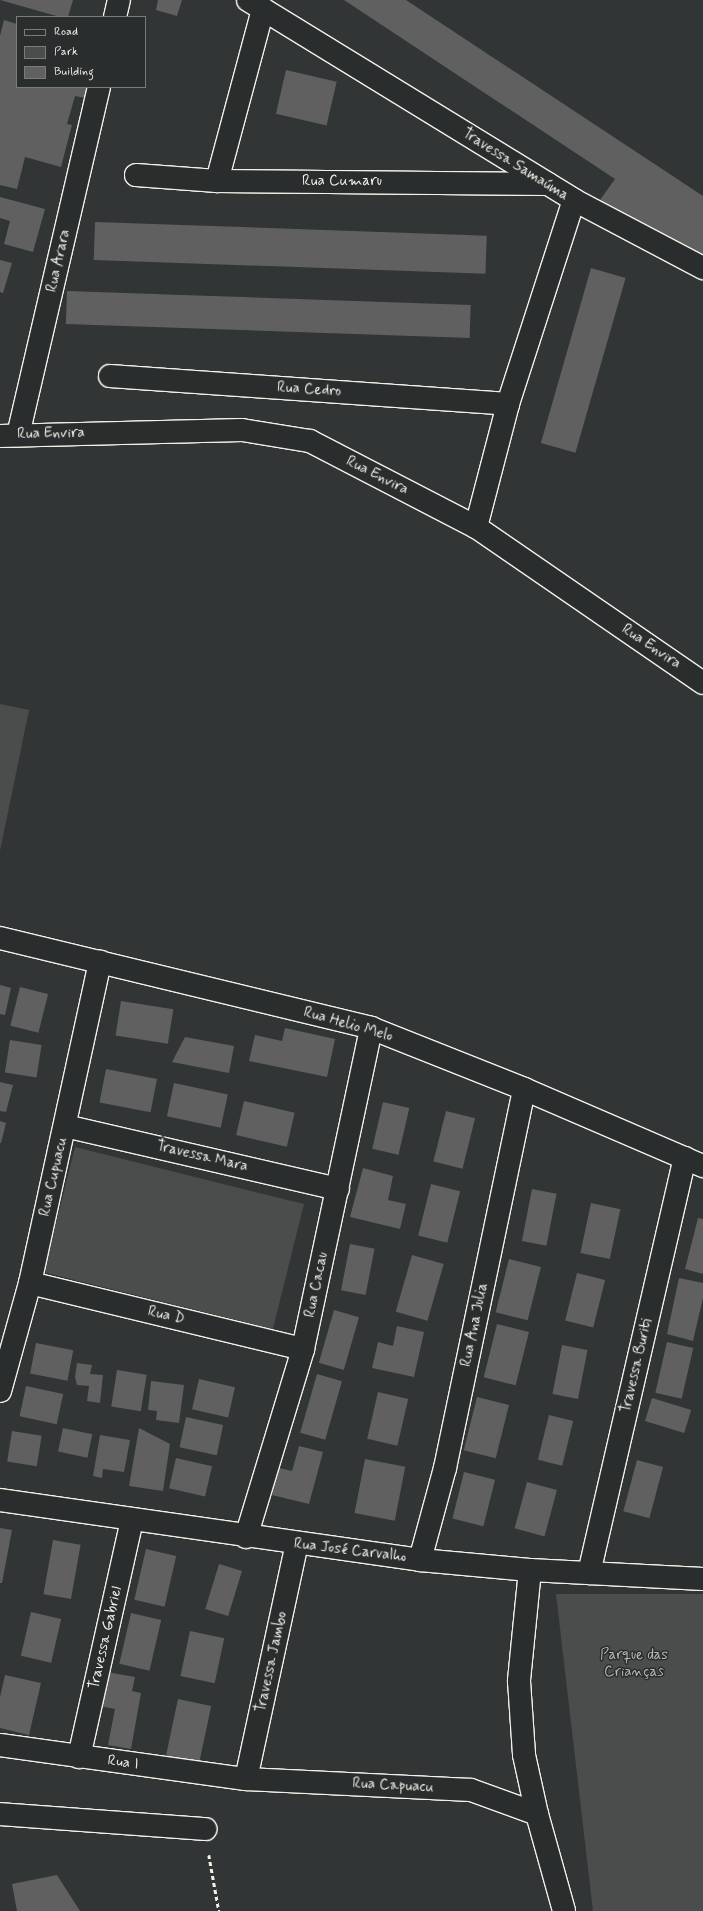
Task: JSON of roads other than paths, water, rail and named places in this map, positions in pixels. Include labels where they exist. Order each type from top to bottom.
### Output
[{"type":"street","points":[[115,16],[119,0]]},
{"type":"street","points":[[217,181],[255,5]]},
{"type":"street","name":"Travessa Samaúma","points":[[255,5],[574,200],[508,404],[476,527]]},
{"type":"street","name":"Rua Arara","points":[[9,436],[99,88]]},
{"type":"street","name":"Rua Cumaru","points":[[136,175],[217,181],[548,184]]},
{"type":"street","points":[[574,200],[703,268]]},
{"type":"street","name":"Rua Cedro","points":[[110,376],[508,404]]},
{"type":"street","name":"Rua Envira","points":[[9,436],[242,430],[310,442],[476,527],[703,683]]},
{"type":"street","name":"Rua Helio Melo","points":[[0,938],[371,1028],[524,1089],[694,1162]]},
{"type":"street","name":"Rua Cupuacu","points":[[0,1391],[30,1283],[100,962]]},
{"type":"street","name":"Rua Cacau","points":[[246,1537],[303,1349],[371,1028]]},
{"type":"street","name":"Rua Ana Julia","points":[[420,1560],[445,1468],[524,1089]]},
{"type":"street","name":"Travessa Mara","points":[[65,1126],[338,1189]]},
{"type":"street","name":"Travessa Buriti","points":[[589,1573],[694,1162]]},
{"type":"street","name":"Rua D","points":[[30,1283],[303,1349]]},
{"type":"street","name":"Rua José Carvalho","points":[[0,1500],[246,1537],[420,1560],[530,1570],[703,1579]]},
{"type":"street","name":"Travessa Gabriel","points":[[79,1757],[132,1520]]},
{"type":"street","name":"Travessa Jambo","points":[[246,1779],[297,1544]]},
{"type":"street","points":[[530,1570],[520,1681],[524,1755],[537,1814],[564,1911]]},
{"type":"street","name":"Rua I","points":[[0,1744],[79,1757],[246,1779]]},
{"type":"street","name":"Rua Capuacu","points":[[246,1779],[471,1790],[537,1814]]},
{"type":"street","points":[[0,1814],[205,1829]]},
{"type":"park label","name":"Parque das Crianças","points":[[634,1664]]}]
